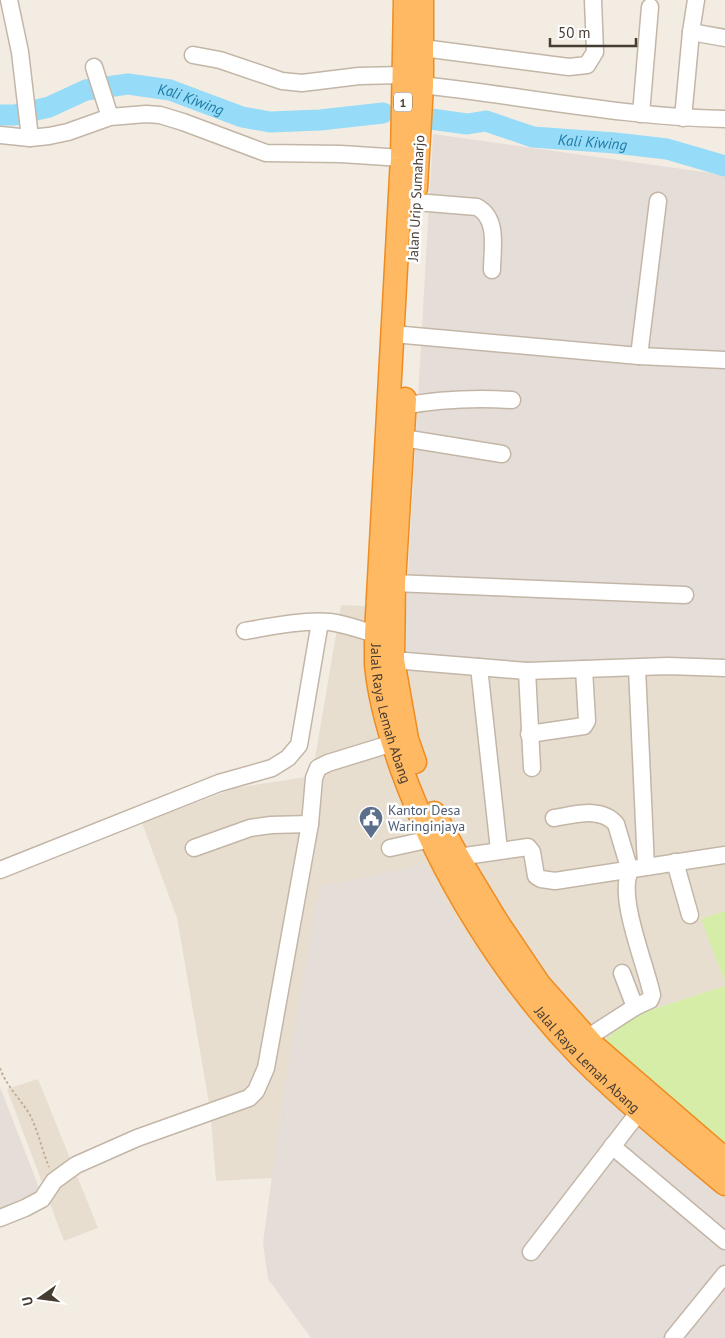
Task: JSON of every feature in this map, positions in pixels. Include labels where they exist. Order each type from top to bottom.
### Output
[{"type":"highway","name":"Jalan Urip Sumaharjo","points":[[401,335],[416,202],[413,80],[405,0]]},
{"type":"highway","name":"Jalan Urip Sumaharjo","points":[[401,335],[402,158],[413,80],[423,48],[422,0]]},
{"type":"highway","name":"Jalal Raya Lemah Abang","points":[[401,335],[404,406],[394,583],[393,660],[410,748],[428,802],[496,920],[539,984],[645,1104],[725,1184]]},
{"type":"highway","name":"Jalal Raya Lemah Abang","points":[[401,335],[376,634],[376,665],[382,702],[392,743],[416,809],[443,864],[478,925],[528,997],[580,1056],[725,1159]]},
{"type":"street","points":[[8,0],[20,52],[28,124]]},
{"type":"street","points":[[423,48],[569,67],[587,65],[595,52],[593,0]]},
{"type":"street","points":[[683,118],[696,0]]},
{"type":"street","points":[[641,114],[650,7]]},
{"type":"street","points":[[691,32],[725,38]]},
{"type":"street","points":[[193,55],[220,60],[282,81],[302,83],[359,76],[413,80],[641,114],[725,120]]},
{"type":"street","points":[[96,72],[110,117]]},
{"type":"street","points":[[0,135],[28,124],[68,132],[110,117],[146,114],[160,115],[266,153],[341,154],[402,158]]},
{"type":"street","points":[[640,356],[658,201]]},
{"type":"street","points":[[416,202],[477,207],[486,211],[492,224],[492,270]]},
{"type":"street","points":[[401,335],[640,356],[725,360]]},
{"type":"street","points":[[404,406],[447,400],[483,398],[512,400]]},
{"type":"street","points":[[402,438],[502,454]]},
{"type":"street","points":[[394,583],[685,595]]},
{"type":"street","points":[[0,870],[219,783],[272,768],[288,758],[299,745],[320,622]]},
{"type":"street","points":[[245,631],[294,623],[333,622],[376,634]]},
{"type":"street","points":[[393,660],[528,671],[668,666],[725,668]]},
{"type":"street","points":[[479,667],[499,850]]},
{"type":"street","points":[[637,668],[638,869]]},
{"type":"street","points":[[530,734],[586,724],[584,669]]},
{"type":"street","points":[[528,671],[532,768]]},
{"type":"street","points":[[0,1218],[42,1199],[54,1181],[76,1165],[137,1138],[249,1098],[256,1091],[266,1068],[310,824],[314,778],[318,768],[328,763],[392,743]]},
{"type":"street","points":[[554,818],[590,813],[601,814],[612,820],[616,824],[638,869]]},
{"type":"street","points":[[194,848],[250,828],[271,825],[310,824]]},
{"type":"street","points":[[390,848],[431,839]]},
{"type":"street","points":[[458,857],[528,847],[532,852],[536,876],[555,881],[725,855]]},
{"type":"street","points":[[675,862],[690,915]]},
{"type":"street","points":[[587,1038],[635,1007],[650,1000],[652,995],[631,921],[627,899],[627,876],[638,869]]},
{"type":"street","points":[[622,973],[635,1007]]},
{"type":"street","points":[[530,1252],[645,1104]]},
{"type":"street","points":[[612,1146],[725,1241]]},
{"type":"street","points":[[673,1338],[725,1274]]},
{"type":"path","points":[[0,1068],[4,1080],[22,1102],[34,1125],[54,1181]]},
{"type":"shaded area","points":[[433,134],[725,175],[725,662],[656,669],[405,663],[406,608]]},
{"type":"shaded area","points":[[341,605],[406,608],[405,662],[725,662],[725,911],[702,919],[725,986],[633,1016],[603,1042],[592,1029],[552,1052],[475,951],[440,894],[426,864],[283,1096],[272,1178],[216,1181],[210,1109],[177,918],[142,823],[235,788],[312,776]]},
{"type":"shaded area","points":[[426,864],[440,894],[475,951],[552,1051],[592,1029],[615,1057],[725,1145],[725,1338],[311,1338],[268,1279],[263,1243],[283,1096],[319,887]]},
{"type":"shaded area","points":[[38,1079],[98,1228],[64,1241],[7,1089]]},
{"type":"shaded area","points":[[0,1087],[41,1193],[0,1211]]},
{"type":"green space","points":[[725,911],[725,982],[701,919]]},
{"type":"green space","points":[[725,986],[725,1145],[603,1042],[633,1016]]},
{"type":"waterway","name":"Kali Kiwing","points":[[0,115],[15,115],[49,107],[86,90],[128,84],[170,90],[242,117],[270,122],[320,120],[383,113]]},
{"type":"waterway","name":"Kali Kiwing","points":[[431,119],[467,124],[486,121],[533,137],[667,149],[725,166]]},
{"type":"place","name":"Kantor Desa Waringinjaya","points":[[371,839]]}]
